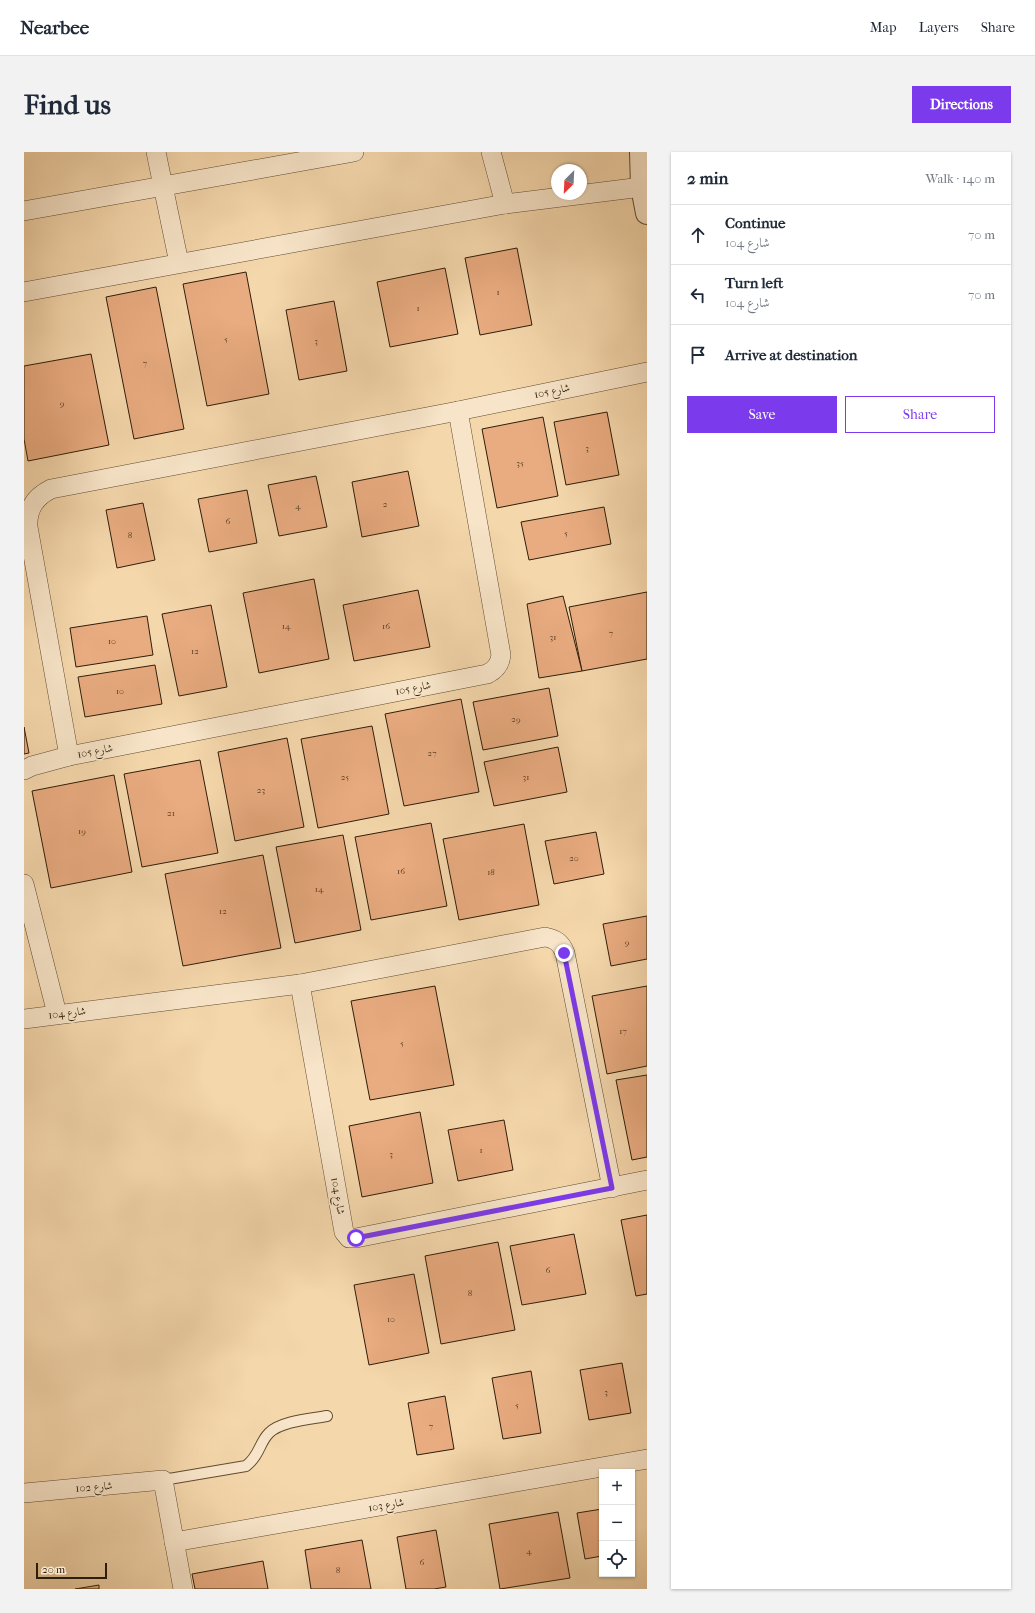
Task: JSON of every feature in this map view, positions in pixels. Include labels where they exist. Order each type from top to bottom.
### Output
[{"type":"street","points":[[156,152],[179,263]]},
{"type":"street","points":[[24,211],[354,152]]},
{"type":"street","points":[[490,152],[505,204]]},
{"type":"street","points":[[640,152],[642,187],[647,213]]},
{"type":"street","points":[[24,292],[505,204],[642,187]]},
{"type":"street","name":"شارع 105","points":[[458,411],[501,655],[500,661],[493,671],[487,674],[70,756],[28,527],[29,512],[34,502],[42,494],[52,489],[458,411],[647,372]]},
{"type":"street","points":[[24,770],[32,766],[70,756]]},
{"type":"street","points":[[24,884],[57,1014]]},
{"type":"street","name":"شارع 104","points":[[24,1019],[300,984],[545,937],[553,938],[560,943],[564,953],[612,1188]]},
{"type":"street","name":"شارع 104","points":[[300,984],[344,1232],[349,1238],[356,1238],[647,1180]]},
{"type":"street","name":"شارع 103","points":[[174,1542],[646,1464]]},
{"type":"street","points":[[163,1480],[183,1589]]},
{"type":"street","name":"شارع 102","points":[[24,1493],[163,1480]]},
{"type":"lane","points":[[163,1480],[246,1466],[255,1459],[269,1433],[280,1426],[327,1416]]},
{"type":"building","points":[[517,248],[532,325],[480,335],[465,258]]},
{"type":"building","points":[[445,268],[458,334],[390,347],[377,282]]},
{"type":"building","points":[[246,272],[269,394],[207,406],[183,284]]},
{"type":"building","points":[[156,287],[184,429],[134,439],[106,297]]},
{"type":"building","points":[[334,301],[347,371],[299,380],[286,310]]},
{"type":"building","points":[[91,354],[109,445],[28,461],[24,439],[24,366]]},
{"type":"building","points":[[607,412],[619,475],[566,485],[554,422]]},
{"type":"building","points":[[543,417],[558,496],[497,508],[482,429]]},
{"type":"building","points":[[408,471],[419,526],[362,537],[352,482]]},
{"type":"building","points":[[316,476],[327,527],[279,536],[268,485]]},
{"type":"building","points":[[247,490],[257,543],[209,552],[198,499]]},
{"type":"building","points":[[143,503],[155,560],[117,568],[106,510]]},
{"type":"building","points":[[604,507],[611,544],[529,560],[521,522]]},
{"type":"building","points":[[314,579],[329,659],[259,673],[243,593]]},
{"type":"building","points":[[418,590],[430,647],[354,661],[343,605]]},
{"type":"building","points":[[647,592],[647,659],[582,671],[569,607]]},
{"type":"building","points":[[563,596],[582,671],[539,678],[527,604]]},
{"type":"building","points":[[211,605],[227,687],[179,696],[162,614]]},
{"type":"building","points":[[147,616],[153,655],[76,667],[70,628]]},
{"type":"building","points":[[155,665],[162,704],[85,717],[78,677]]},
{"type":"building","points":[[549,688],[558,736],[483,750],[473,702]]},
{"type":"building","points":[[461,699],[479,792],[404,806],[385,714]]},
{"type":"building","points":[[372,726],[389,814],[318,828],[301,739]]},
{"type":"building","points":[[24,727],[29,753],[24,754]]},
{"type":"building","points":[[287,738],[304,827],[235,841],[218,752]]},
{"type":"building","points":[[558,747],[567,792],[494,806],[484,762]]},
{"type":"building","points":[[200,760],[218,853],[142,867],[124,774]]},
{"type":"building","points":[[114,775],[132,872],[51,888],[32,791]]},
{"type":"building","points":[[431,823],[447,906],[371,920],[355,837]]},
{"type":"building","points":[[524,824],[539,905],[459,920],[443,839]]},
{"type":"building","points":[[596,832],[604,874],[554,884],[545,841]]},
{"type":"building","points":[[343,835],[361,930],[295,943],[276,847]]},
{"type":"building","points":[[263,855],[281,948],[183,966],[165,874]]},
{"type":"building","points":[[647,916],[647,959],[611,966],[603,924]]},
{"type":"building","points":[[435,986],[454,1085],[370,1100],[351,1001]]},
{"type":"building","points":[[647,986],[647,1066],[607,1074],[592,996]]},
{"type":"building","points":[[647,1075],[647,1157],[632,1160],[616,1080]]},
{"type":"building","points":[[420,1112],[433,1183],[362,1197],[349,1126]]},
{"type":"building","points":[[504,1120],[513,1170],[458,1181],[448,1130]]},
{"type":"building","points":[[647,1215],[647,1294],[636,1296],[621,1220]]},
{"type":"building","points":[[574,1234],[586,1294],[522,1305],[510,1246]]},
{"type":"building","points":[[498,1242],[515,1330],[441,1344],[425,1256]]},
{"type":"building","points":[[414,1274],[429,1353],[369,1365],[354,1285]]},
{"type":"building","points":[[622,1363],[631,1413],[589,1420],[580,1370]]},
{"type":"building","points":[[531,1371],[541,1433],[503,1439],[492,1378]]},
{"type":"building","points":[[445,1396],[454,1449],[417,1455],[408,1403]]},
{"type":"building","points":[[599,1509],[599,1557],[585,1559],[577,1513]]},
{"type":"building","points":[[558,1512],[570,1578],[500,1589],[489,1524]]},
{"type":"building","points":[[436,1530],[446,1587],[434,1589],[406,1589],[397,1537]]},
{"type":"building","points":[[362,1540],[371,1589],[311,1589],[305,1550]]},
{"type":"building","points":[[263,1561],[268,1589],[195,1589],[192,1574]]},
{"type":"building","points":[[99,1585],[99,1589],[75,1589]]},
{"type":"route","points":[[356,1238],[612,1188],[564,953]]}]
